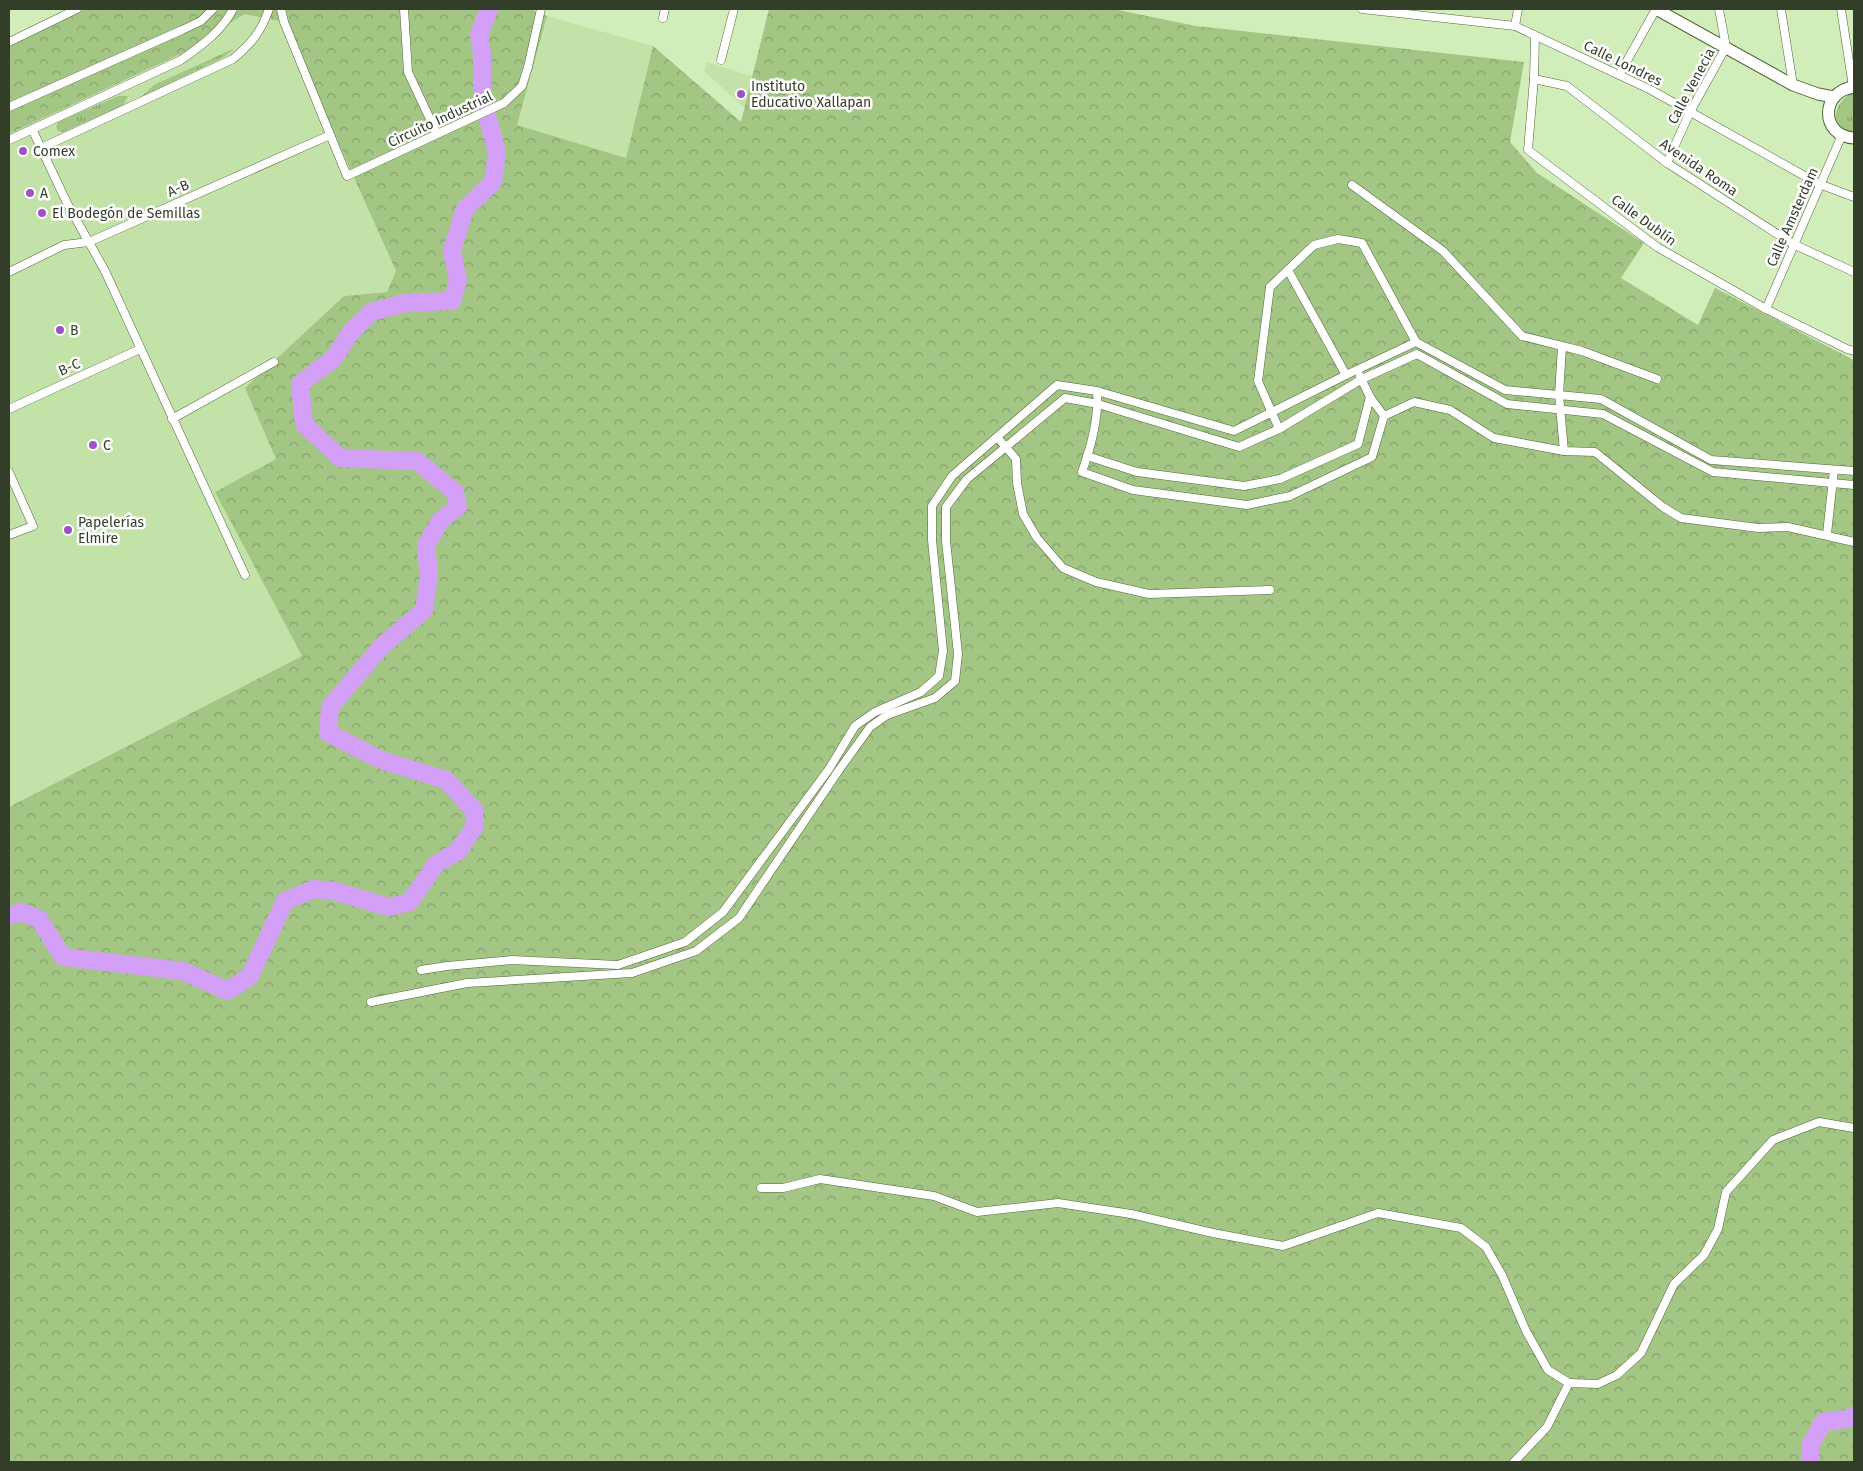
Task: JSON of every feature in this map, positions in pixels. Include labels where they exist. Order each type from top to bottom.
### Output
[{"type":"main road","points":[[1656,9],[1793,85],[1832,101]]},
{"type":"main road","points":[[1854,87],[1845,89],[1832,101],[1828,114],[1830,123],[1835,130],[1842,135],[1854,138]]},
{"type":"street","points":[[9,42],[77,9]]},
{"type":"street","points":[[9,107],[201,21],[214,9]]},
{"type":"street","points":[[9,140],[181,60],[206,42],[222,26],[234,9]]},
{"type":"street","points":[[41,148],[233,59],[250,44],[261,29],[269,9]]},
{"type":"street","points":[[281,9],[284,22],[330,135]]},
{"type":"street","points":[[404,9],[408,72],[437,134]]},
{"type":"street","name":"Circuito Industrial","points":[[330,135],[347,176],[504,103],[522,86],[541,9]]},
{"type":"street","points":[[662,18],[665,9]]},
{"type":"street","points":[[721,60],[734,9]]},
{"type":"street","name":"Calle Londres","points":[[1362,9],[1515,26],[1651,90],[1819,184],[1854,197]]},
{"type":"street","points":[[1515,26],[1518,9]]},
{"type":"street","points":[[1619,75],[1656,9]]},
{"type":"street","points":[[1719,9],[1726,47]]},
{"type":"street","points":[[1780,9],[1793,85]]},
{"type":"street","points":[[1841,9],[1851,53],[1854,87]]},
{"type":"street","name":"Calle Dublín","points":[[1535,36],[1534,79],[1528,150],[1657,247],[1766,309],[1854,351]]},
{"type":"street","name":"Calle Venecia","points":[[1667,163],[1690,112],[1726,47]]},
{"type":"street","name":"Avenida Roma","points":[[1534,79],[1567,86],[1667,163],[1794,244],[1854,272]]},
{"type":"street","points":[[32,129],[104,271],[245,575]]},
{"type":"street","name":"A-B","points":[[9,272],[64,245],[89,242],[330,135]]},
{"type":"street","name":"Calle Amsterdam","points":[[1766,309],[1842,135]]},
{"type":"street","points":[[1352,186],[1443,251],[1522,336],[1582,351],[1657,379]]},
{"type":"street","points":[[1279,428],[1271,414],[1258,381],[1270,287],[1314,245],[1338,239],[1362,244],[1416,342],[1505,390],[1601,398],[1711,460],[1854,471]]},
{"type":"street","points":[[1288,270],[1346,375]]},
{"type":"street","points":[[421,970],[512,960],[618,965],[685,942],[723,912],[829,769],[855,726],[875,712],[921,692],[939,676],[943,651],[932,540],[932,506],[952,476],[1057,385],[1097,391],[1234,431],[1416,342]]},
{"type":"street","points":[[1562,347],[1559,394],[1564,451]]},
{"type":"street","name":"B-C","points":[[9,408],[140,349]]},
{"type":"street","points":[[371,1002],[467,983],[632,973],[696,951],[739,918],[870,727],[887,715],[935,698],[955,681],[958,654],[946,541],[946,507],[967,479],[1065,398],[1098,404],[1239,447],[1279,428],[1362,379],[1417,354],[1507,404],[1603,414],[1713,472],[1854,485]]},
{"type":"street","points":[[172,419],[274,362]]},
{"type":"street","points":[[1356,370],[1370,397],[1384,416]]},
{"type":"street","points":[[1097,391],[1098,404],[1082,472],[1133,490],[1247,506],[1290,496],[1372,457],[1384,416],[1414,402],[1450,410],[1494,438],[1564,451],[1595,452],[1663,507],[1681,518],[1758,528],[1788,527],[1827,534],[1854,542]]},
{"type":"street","points":[[1087,456],[1137,472],[1244,486],[1280,479],[1358,444],[1370,397]]},
{"type":"street","points":[[997,437],[1016,459],[1023,514],[1037,538],[1063,568],[1096,582],[1150,594],[1270,590]]},
{"type":"street","points":[[1827,534],[1834,470]]},
{"type":"street","points":[[9,472],[33,526],[9,535]]},
{"type":"street","points":[[761,1188],[783,1188],[820,1179],[934,1196],[977,1212],[1058,1203],[1131,1214],[1213,1233],[1283,1246],[1378,1213],[1461,1228],[1486,1247],[1502,1275],[1526,1331],[1548,1370],[1569,1383],[1598,1384],[1617,1375],[1641,1353],[1674,1284],[1704,1255],[1718,1229],[1726,1192],[1773,1140],[1819,1122],[1854,1128]]},
{"type":"street","points":[[1514,1462],[1546,1427],[1569,1383]]},
{"type":"shaded area","points":[[244,14],[284,22],[396,271],[387,292],[344,296],[276,459],[216,492],[302,656],[9,807],[9,134],[189,50]]},
{"type":"shaded area","points":[[547,16],[653,46],[626,158],[517,125]]},
{"type":"shaded area","name":"Instituto Educativo Xallapan","points":[[707,62],[757,78],[747,110],[704,71]]},
{"type":"green space","points":[[79,9],[530,9],[547,16],[517,125],[626,158],[653,46],[741,122],[769,9],[1113,9],[1196,26],[1524,62],[1510,142],[1537,173],[1644,243],[1621,278],[1698,325],[1715,288],[1854,360],[1854,1462],[9,1462],[9,807],[302,656],[215,492],[276,459],[245,388],[344,296],[387,292],[396,271],[284,22],[244,14],[189,50],[9,134],[9,43]]},
{"type":"green space","points":[[235,48],[224,57],[140,98],[154,85]]},
{"type":"green space","points":[[1854,92],[1854,131],[1847,132],[1838,124],[1836,114],[1842,100]]},
{"type":"green space","points":[[118,96],[128,96],[123,106],[63,132],[58,131],[56,127],[58,122]]},
{"type":"waterway","points":[[9,916],[21,912],[39,919],[63,957],[183,971],[228,991],[250,976],[285,901],[314,889],[334,891],[389,907],[410,902],[436,864],[458,851],[474,828],[474,810],[446,780],[381,760],[328,733],[330,707],[381,647],[424,610],[429,576],[426,546],[440,521],[458,507],[455,492],[417,461],[340,458],[304,424],[300,384],[334,358],[350,333],[371,312],[405,303],[452,301],[458,281],[452,250],[465,209],[493,182],[497,152],[482,97],[482,54],[479,35],[489,9]]},
{"type":"waterway","points":[[1810,1462],[1810,1446],[1823,1422],[1847,1419],[1854,1416]]},
{"type":"place","name":"Instituto Educativo Xallapan","points":[[741,94]]},
{"type":"place","name":"Comex","points":[[23,151]]},
{"type":"place","name":"A","points":[[30,193]]},
{"type":"place","name":"El Bodegón de Semillas","points":[[42,213]]},
{"type":"place","name":"B","points":[[60,330]]},
{"type":"place","name":"C","points":[[93,445]]},
{"type":"place","name":"Papelerías Elmire","points":[[68,530]]}]
